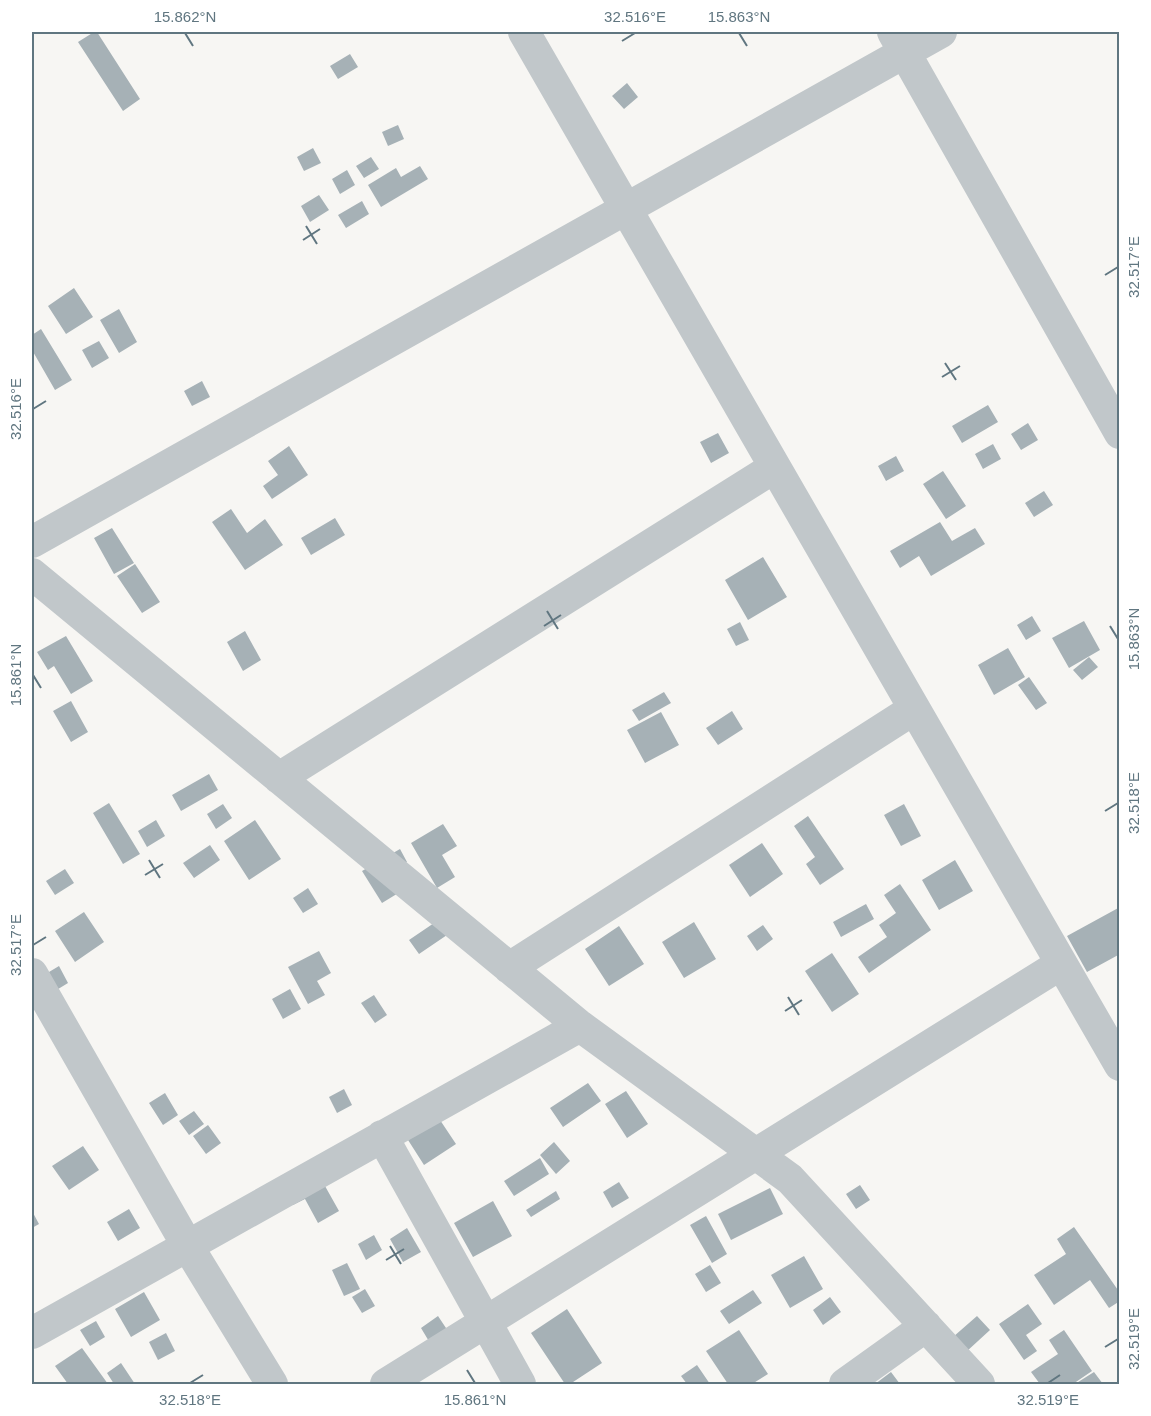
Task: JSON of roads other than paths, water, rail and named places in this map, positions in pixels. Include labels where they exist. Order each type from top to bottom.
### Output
[{"type":"street","points":[[524,32],[1119,1065]]},
{"type":"street","points":[[32,542],[626,208],[899,42],[941,32]]},
{"type":"street","points":[[899,42],[1119,434]]},
{"type":"street","points":[[279,778],[775,467]]},
{"type":"street","points":[[32,574],[580,1026],[790,1179],[979,1384]]},
{"type":"street","points":[[509,968],[914,709]]},
{"type":"street","points":[[387,1384],[1061,964]]},
{"type":"street","points":[[32,974],[187,1245],[272,1384]]},
{"type":"street","points":[[32,1333],[580,1026]]},
{"type":"street","points":[[382,1136],[520,1384]]},
{"type":"street","points":[[845,1384],[926,1326]]}]
